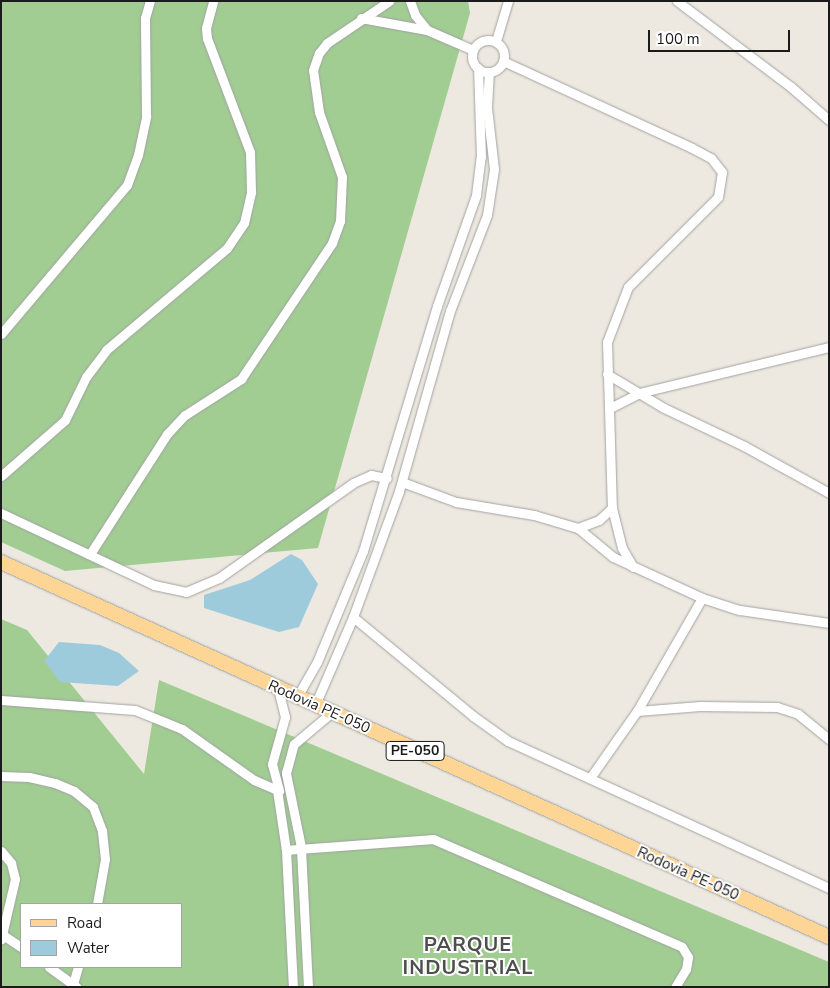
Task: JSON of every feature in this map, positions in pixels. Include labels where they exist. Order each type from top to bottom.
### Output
[{"type":"main road","name":"Rodovia PE-050","points":[[1,562],[829,937]]},
{"type":"street","points":[[1,334],[127,185],[138,155],[146,116],[145,18],[150,1]]},
{"type":"street","points":[[1,476],[65,420],[86,377],[106,350],[227,248],[244,224],[251,192],[250,152],[207,38],[207,21],[213,1]]},
{"type":"street","points":[[90,554],[167,434],[191,411],[242,379],[332,243],[341,213],[342,177],[320,112],[313,70],[318,52],[327,43],[361,18],[389,1]]},
{"type":"street","points":[[410,1],[415,15],[428,30]]},
{"type":"street","points":[[496,42],[508,1]]},
{"type":"street","points":[[677,1],[791,87],[829,120]]},
{"type":"street","points":[[361,18],[428,30],[473,50]]},
{"type":"street","points":[[297,697],[317,662],[333,625],[387,478],[437,306],[476,195],[481,157],[478,68],[473,60],[473,50],[483,40],[496,42],[502,48],[503,61],[498,69],[489,72],[478,68]]},
{"type":"street","points":[[503,61],[692,148],[711,158],[722,172],[718,196],[628,287],[611,326],[607,342],[612,508],[622,548],[633,568]]},
{"type":"street","points":[[315,705],[353,617],[404,478],[450,311],[487,215],[493,191],[489,72]]},
{"type":"street","points":[[610,408],[639,393],[829,347]]},
{"type":"street","points":[[607,374],[639,393],[829,492]]},
{"type":"street","points":[[1,512],[162,588],[179,592],[194,590],[219,578],[353,483],[371,475],[387,478],[404,478],[456,502],[534,515],[578,528],[600,548],[633,568],[702,598],[740,610],[829,623]]},
{"type":"street","points":[[387,478],[399,491]]},
{"type":"street","points":[[578,528],[599,520],[612,508]]},
{"type":"street","points":[[590,778],[637,711],[702,598]]},
{"type":"street","points":[[353,617],[490,729],[528,752],[590,778],[829,888]]},
{"type":"street","points":[[333,625],[347,632]]},
{"type":"street","points":[[317,662],[331,668]]},
{"type":"street","points":[[278,689],[285,717],[272,764],[286,850],[293,987]]},
{"type":"street","points":[[1,700],[134,710],[182,729],[260,784],[292,795]]},
{"type":"street","points":[[637,711],[700,706],[777,707],[798,714],[829,739]]},
{"type":"street","points":[[308,987],[301,847],[292,795],[286,773],[294,744],[309,728],[331,713]]},
{"type":"street","points":[[279,736],[294,744]]},
{"type":"street","points":[[1,776],[30,777],[55,783],[74,791],[93,807],[102,831],[105,859],[97,903]]},
{"type":"street","points":[[286,850],[301,847],[433,839],[682,947],[688,958],[686,969],[675,987]]},
{"type":"street","points":[[1,851],[11,863],[15,879],[2,937],[20,946]]},
{"type":"street","points":[[290,930],[305,930]]},
{"type":"street","points":[[50,968],[75,985],[78,968]]},
{"type":"green space","points":[[1,1],[468,1],[470,13],[318,548],[65,571],[1,542]]},
{"type":"green space","points":[[1,619],[27,630],[144,774],[159,680],[829,962],[829,987],[1,987]]},
{"type":"water","points":[[291,554],[302,560],[318,584],[299,627],[279,632],[204,608],[204,595],[250,580]]},
{"type":"water","points":[[59,642],[100,645],[119,653],[139,671],[118,686],[60,682],[44,661]]},
{"type":"district","name":"PARQUE INDUSTRIAL","points":[[468,956]]}]
